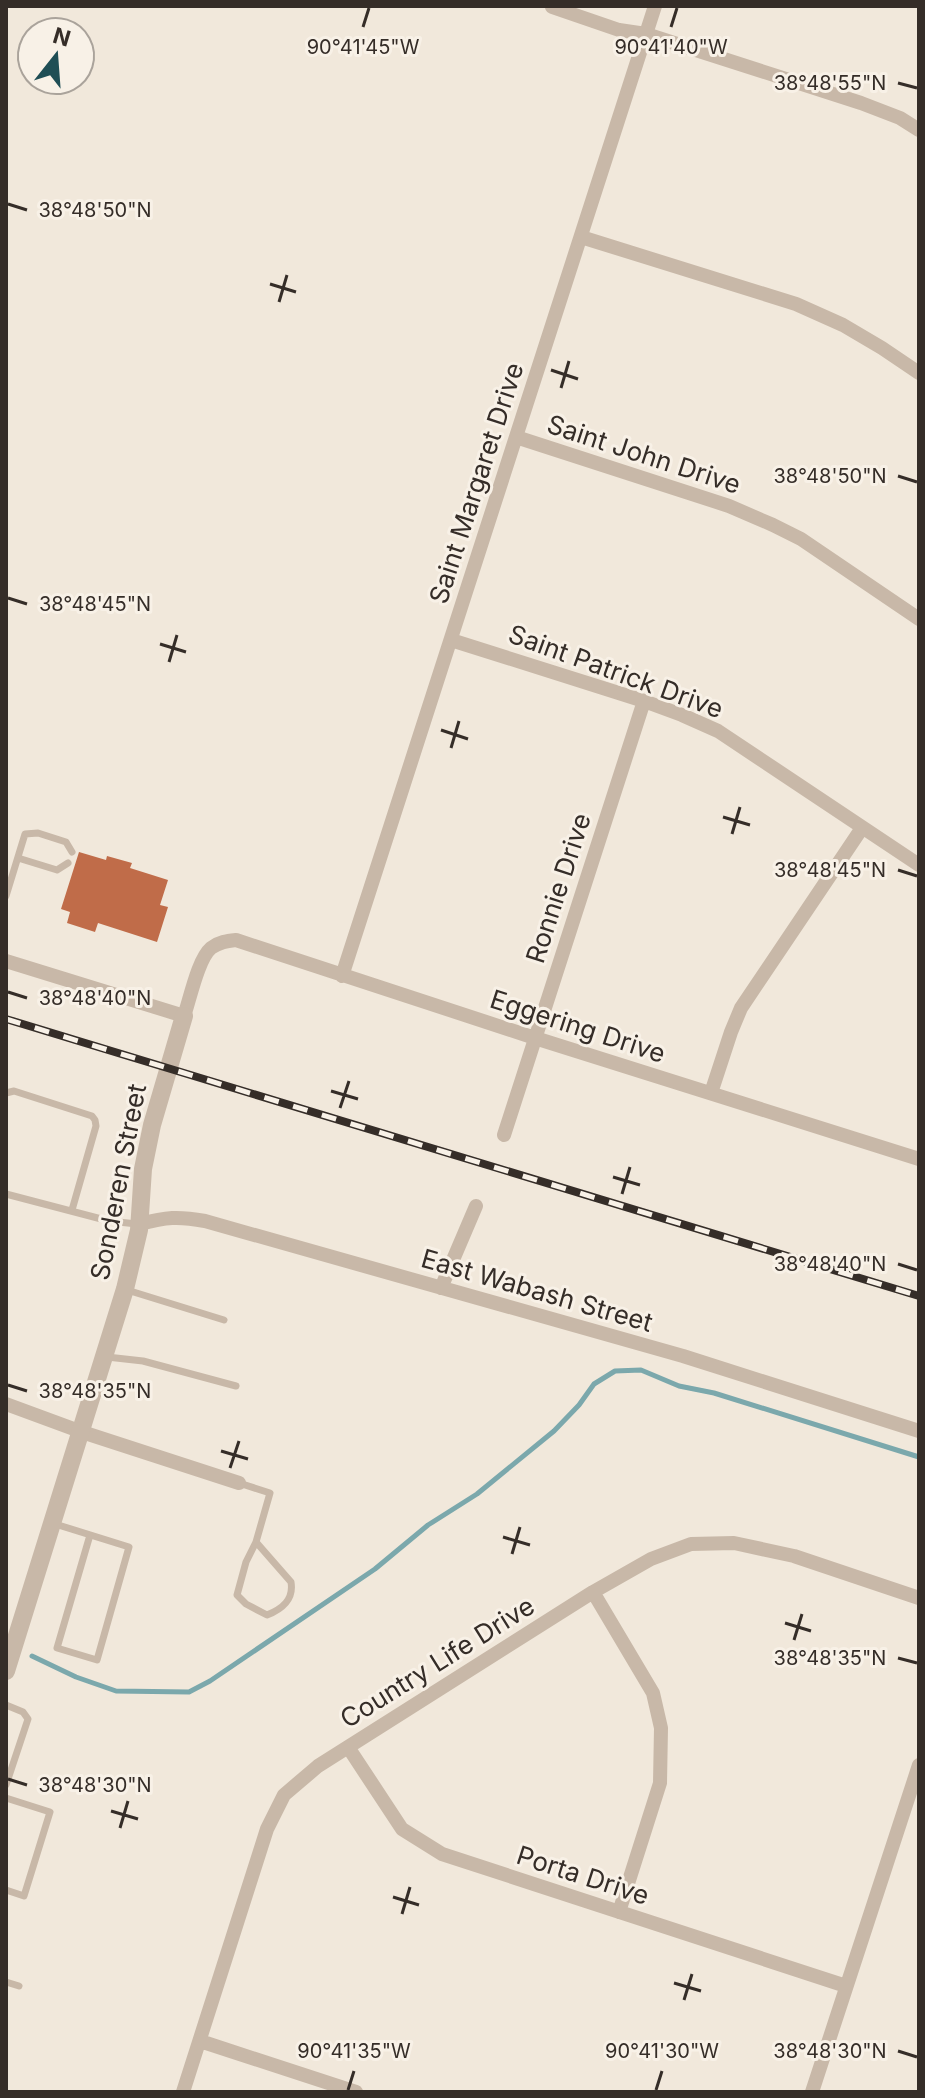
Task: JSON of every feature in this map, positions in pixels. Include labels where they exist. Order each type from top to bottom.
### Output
[{"type":"street","name":"Saint Margaret Drive","points":[[342,976],[655,6]]},
{"type":"street","points":[[552,7],[861,103],[900,118],[919,130]]},
{"type":"street","points":[[581,237],[796,304],[843,325],[919,373]]},
{"type":"street","name":"Saint John Drive","points":[[516,437],[729,506],[773,525],[801,539],[919,619]]},
{"type":"street","name":"Saint Patrick Drive","points":[[451,640],[644,701],[718,731],[919,865]]},
{"type":"street","name":"Ronnie Drive","points":[[504,1135],[644,701]]},
{"type":"street","points":[[711,1093],[741,1008],[862,828]]},
{"type":"street","name":"Eggering Drive","points":[[223,942],[236,940],[919,1159]]},
{"type":"street","name":"Sonderen Street","points":[[6,1671],[125,1289],[140,1224],[143,1169],[152,1125],[184,1016],[202,960],[209,950],[223,942]]},
{"type":"street","points":[[6,961],[184,1016]]},
{"type":"street","points":[[441,1288],[476,1206]]},
{"type":"street","name":"East Wabash Street","points":[[140,1224],[180,1217],[205,1221],[683,1356],[919,1431]]},
{"type":"street","points":[[6,1404],[239,1483]]},
{"type":"street","name":"Country Life Drive","points":[[183,2092],[267,1829],[284,1795],[318,1766],[593,1592],[651,1559],[691,1544],[734,1543],[794,1556],[919,1598]]},
{"type":"street","points":[[593,1592],[653,1693],[661,1728],[660,1783],[619,1912]]},
{"type":"street","name":"Porta Drive","points":[[348,1747],[402,1829],[442,1854],[846,1986]]},
{"type":"street","points":[[812,2092],[919,1765]]},
{"type":"street","points":[[200,2041],[356,2092]]},
{"type":"lane","points":[[6,896],[25,834],[38,833],[66,842],[72,852]]},
{"type":"lane","points":[[18,858],[57,870],[68,863]]},
{"type":"lane","points":[[6,1093],[14,1091],[92,1116],[95,1120],[96,1126],[72,1210]]},
{"type":"lane","points":[[6,1194],[109,1221],[140,1224]]},
{"type":"lane","points":[[125,1289],[224,1320]]},
{"type":"lane","points":[[104,1356],[143,1361],[236,1386]]},
{"type":"lane","points":[[239,1483],[270,1493],[237,1595],[246,1604],[267,1615],[285,1606],[292,1590],[291,1582],[256,1542]]},
{"type":"lane","points":[[53,1523],[129,1547],[97,1660],[57,1648],[90,1535]]},
{"type":"lane","points":[[6,1705],[23,1712],[28,1719],[6,1785]]},
{"type":"lane","points":[[6,1798],[50,1812],[24,1896],[6,1890]]},
{"type":"lane","points":[[6,1982],[19,1986]]},
{"type":"building","points":[[79,852],[132,863],[130,868],[168,880],[160,905],[168,907],[157,942],[98,923],[95,932],[67,923],[70,912],[61,909]]},
{"type":"waterway","points":[[32,1656],[76,1677],[116,1691],[189,1692],[210,1681],[375,1569],[428,1525],[477,1494],[554,1431],[594,1384],[615,1371],[641,1370],[679,1386],[714,1393],[919,1457]]},
{"type":"railway","points":[[6,1019],[919,1296]]}]
